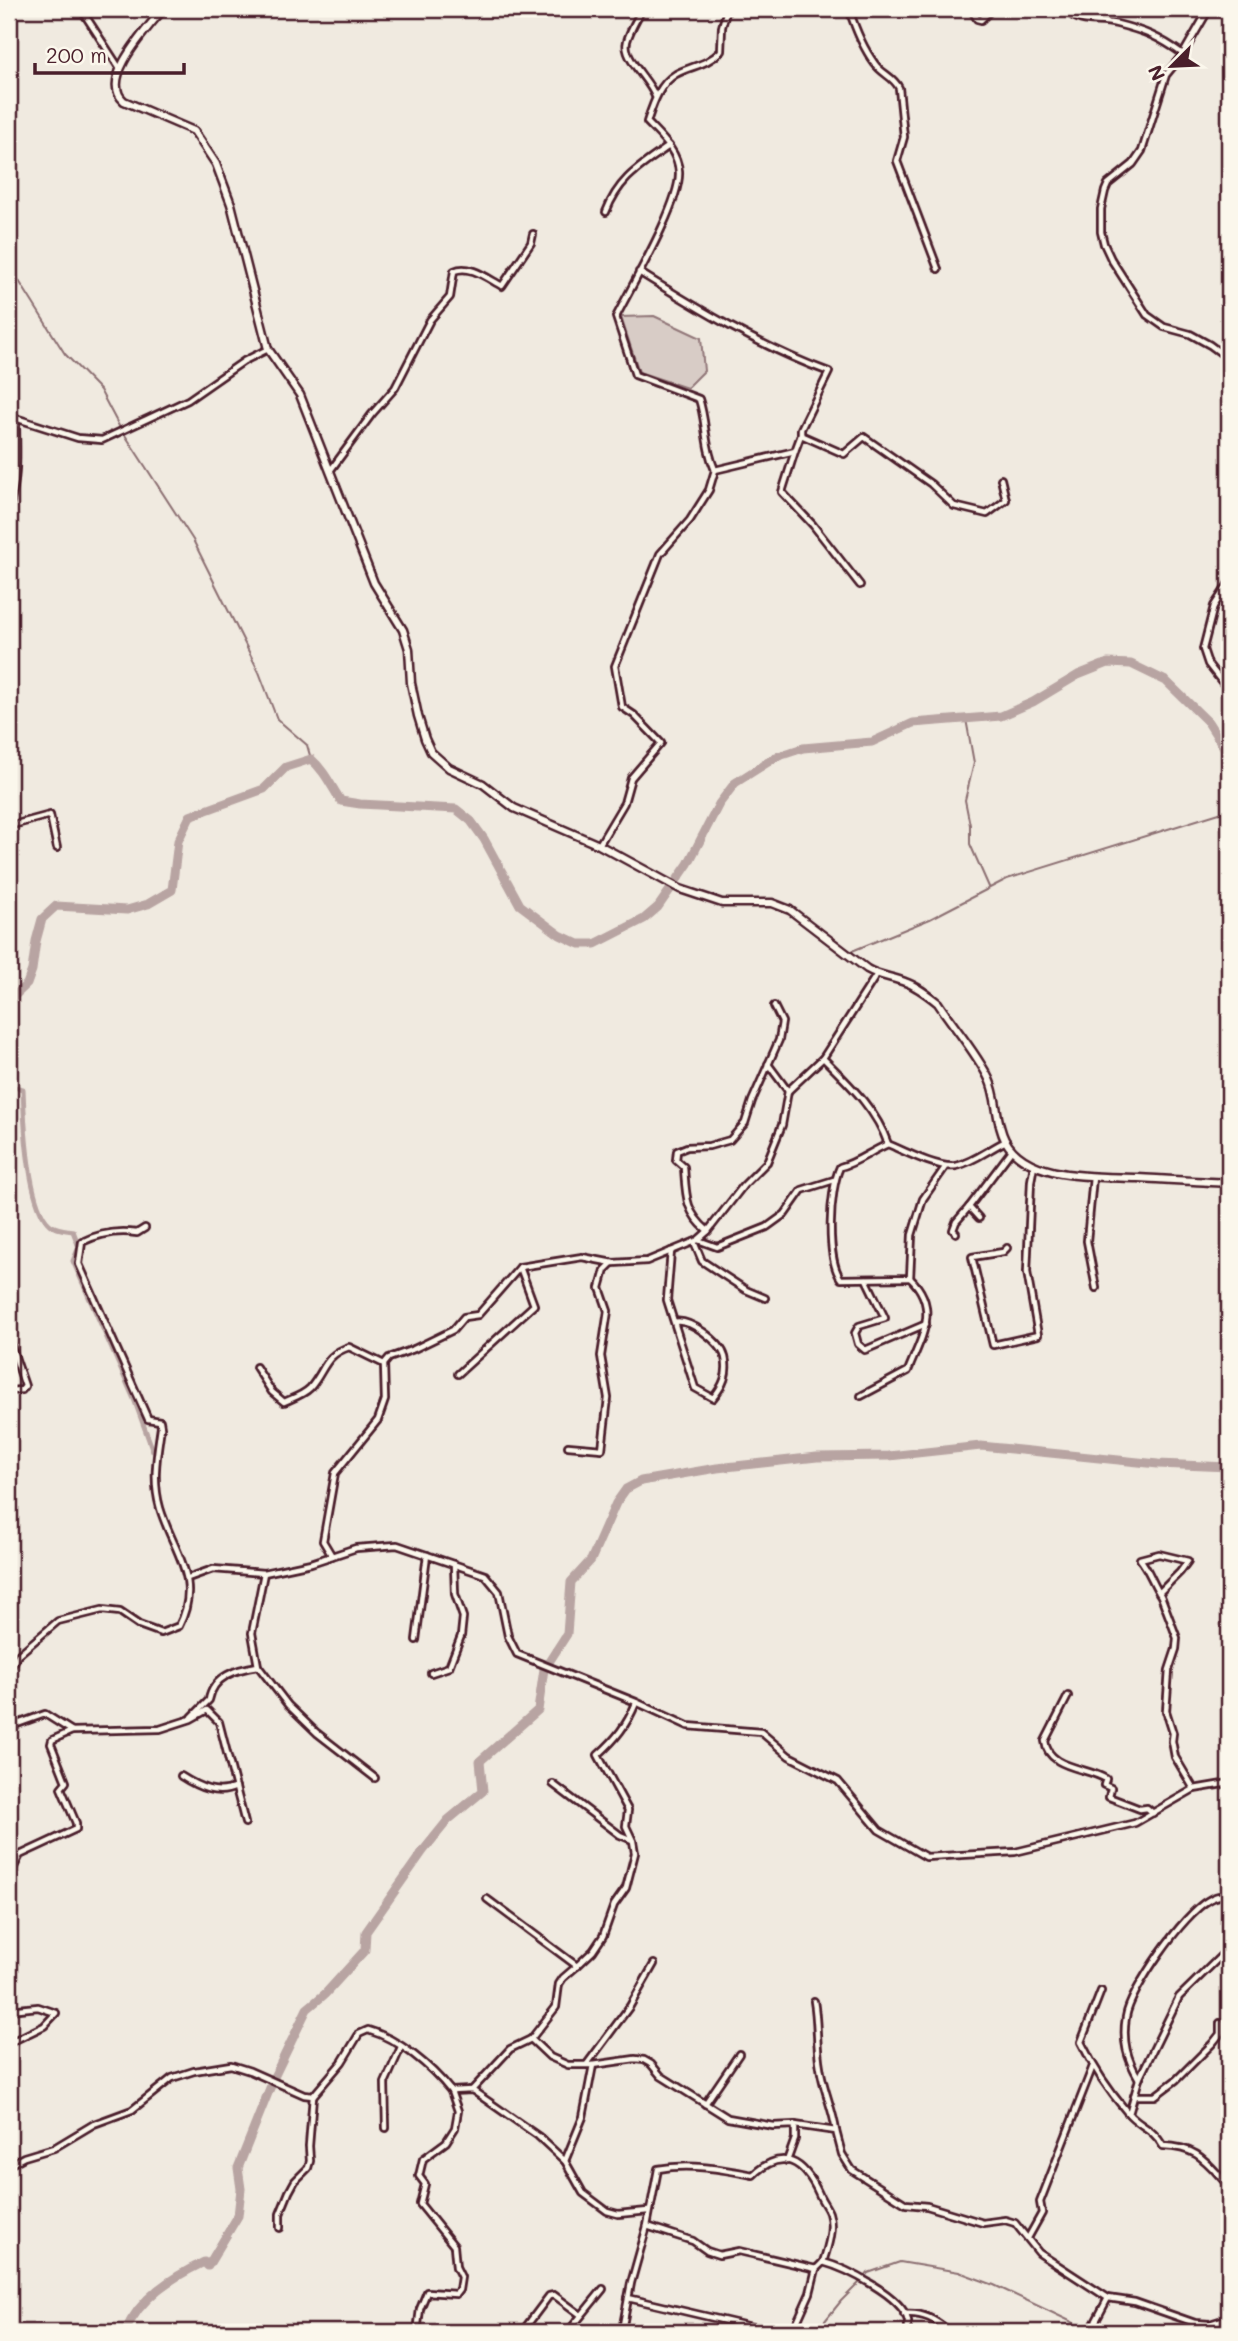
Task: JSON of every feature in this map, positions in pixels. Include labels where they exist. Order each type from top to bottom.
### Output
[{"type":"street","points":[[81,9],[120,70]]},
{"type":"street","points":[[163,9],[141,34],[120,70],[116,84],[118,96],[194,131],[216,164],[231,204],[268,349],[300,395],[374,583],[403,630],[409,649],[411,683],[416,705],[431,752],[449,768],[483,784],[514,808],[599,845],[680,889],[722,903],[772,903],[790,910],[877,974],[907,983],[938,1003],[989,1079],[1006,1142],[1016,1155],[1034,1165],[1093,1177],[1229,1183]]},
{"type":"street","points":[[642,9],[626,43],[626,50],[651,85],[655,97]]},
{"type":"street","points":[[599,845],[624,803],[632,778],[661,743],[634,715],[622,707],[615,666],[660,554],[690,520],[709,490],[715,470],[707,451],[704,412],[699,399],[635,375],[616,317],[674,200],[679,172],[672,149],[647,122],[655,97],[674,75],[711,62],[721,51],[722,27],[727,9]]},
{"type":"street","points":[[849,9],[862,42],[876,66],[896,82],[899,88],[904,137],[897,161],[938,269]]},
{"type":"street","points":[[971,9],[977,19],[981,20],[992,9]]},
{"type":"street","points":[[1065,9],[1084,22],[1113,23],[1158,36],[1182,54]]},
{"type":"street","points":[[1209,9],[1163,82],[1142,151],[1133,164],[1108,184],[1101,209],[1101,232],[1111,259],[1147,315],[1164,327],[1190,334],[1229,359]]},
{"type":"street","points":[[606,212],[624,178],[669,145]]},
{"type":"street","points":[[329,471],[372,414],[396,388],[430,320],[450,297],[454,271],[461,268],[470,270],[502,286],[531,243],[533,234]]},
{"type":"street","points":[[639,272],[707,315],[798,360],[830,372],[801,429],[782,492],[813,525],[860,585]]},
{"type":"street","points":[[9,416],[78,438],[102,440],[188,400],[244,361],[268,349]]},
{"type":"street","points":[[9,509],[16,483],[16,418]]},
{"type":"street","points":[[801,435],[844,454],[864,437],[931,484],[954,506],[987,514],[1006,500],[1001,479]]},
{"type":"street","points":[[715,470],[795,451]]},
{"type":"street","points":[[1229,583],[1214,606],[1203,649],[1208,664],[1229,691]]},
{"type":"street","points":[[9,826],[50,815],[57,848]]},
{"type":"street","points":[[332,1556],[323,1541],[335,1473],[378,1420],[385,1400],[384,1364],[389,1358],[453,1330],[464,1317],[478,1315],[520,1267],[582,1257],[613,1263],[647,1261],[696,1241],[708,1231],[743,1186],[767,1162],[782,1125],[788,1091],[824,1058],[877,974]]},
{"type":"street","points":[[708,1231],[689,1211],[684,1167],[676,1160],[677,1151],[730,1140],[745,1123],[779,1040],[782,1021],[774,1006]]},
{"type":"street","points":[[824,1058],[859,1094],[883,1129],[888,1144]]},
{"type":"street","points":[[768,1064],[788,1091]]},
{"type":"street","points":[[861,1396],[908,1371],[929,1316],[920,1288],[910,1278],[841,1279],[836,1272],[832,1244],[834,1180],[840,1167],[852,1164],[888,1144],[946,1166],[957,1166],[1006,1142]]},
{"type":"street","points":[[956,1233],[953,1230],[956,1222],[1012,1150]]},
{"type":"street","points":[[1007,1248],[1003,1252],[972,1257],[993,1345],[1038,1335],[1027,1272],[1034,1165]]},
{"type":"street","points":[[910,1278],[912,1235],[923,1199],[946,1166]]},
{"type":"street","points":[[1093,1177],[1087,1241],[1096,1288]]},
{"type":"street","points":[[696,1241],[717,1247],[767,1227],[785,1214],[802,1190],[834,1180]]},
{"type":"street","points":[[970,1207],[979,1218]]},
{"type":"street","points":[[9,1671],[18,1655],[58,1621],[103,1611],[120,1612],[139,1625],[161,1633],[179,1626],[186,1612],[188,1578],[160,1508],[154,1473],[160,1422],[148,1419],[79,1264],[82,1242],[97,1234],[125,1231],[137,1233],[145,1227]]},
{"type":"street","points":[[696,1241],[702,1261],[746,1290],[765,1298]]},
{"type":"street","points":[[671,1251],[667,1300],[674,1322],[695,1388],[713,1398],[725,1383],[725,1356],[712,1340],[692,1323],[679,1320],[674,1322]]},
{"type":"street","points":[[568,1447],[602,1448],[608,1398],[601,1356],[608,1311],[600,1288],[605,1270],[613,1263]]},
{"type":"street","points":[[458,1374],[534,1305],[520,1267]]},
{"type":"street","points":[[866,1279],[885,1318],[859,1325],[855,1333],[858,1344],[865,1350],[926,1324]]},
{"type":"street","points":[[9,1339],[25,1386],[22,1390],[9,1391]]},
{"type":"street","points":[[256,1367],[272,1392],[284,1402],[310,1388],[335,1351],[349,1347],[384,1364]]},
{"type":"street","points":[[188,1578],[213,1569],[264,1573],[311,1563],[356,1548],[397,1545],[485,1575],[499,1592],[508,1636],[517,1654],[688,1726],[761,1732],[789,1756],[838,1781],[879,1830],[926,1857],[1015,1852],[1135,1822],[1194,1788],[1229,1783]]},
{"type":"street","points":[[1159,1593],[1181,1572],[1188,1561],[1159,1554],[1140,1559],[1159,1593],[1177,1638],[1169,1670],[1166,1711],[1178,1764],[1194,1788]]},
{"type":"street","points":[[416,1640],[427,1555]]},
{"type":"street","points":[[431,1673],[449,1667],[461,1636],[463,1617],[455,1594],[454,1564]]},
{"type":"street","points":[[264,1573],[252,1633],[258,1667],[288,1705],[376,1779]]},
{"type":"street","points":[[191,1719],[209,1700],[210,1691],[217,1683],[237,1669],[258,1667]]},
{"type":"street","points":[[1068,1696],[1045,1741],[1054,1758],[1068,1766],[1102,1776],[1106,1779],[1104,1785],[1111,1788],[1109,1797],[1153,1812]]},
{"type":"street","points":[[472,2090],[510,2049],[531,2039],[556,2007],[559,1984],[593,1951],[603,1936],[614,1905],[626,1888],[635,1853],[626,1826],[628,1810],[597,1755],[628,1723],[636,1702]]},
{"type":"street","points":[[9,1877],[20,1855],[76,1829],[61,1788],[65,1782],[63,1772],[51,1744],[52,1740],[72,1731],[160,1729],[191,1719],[207,1710],[219,1722],[246,1823]]},
{"type":"street","points":[[9,1727],[45,1714],[72,1731]]},
{"type":"street","points":[[181,1776],[194,1785],[209,1790],[227,1791],[236,1787]]},
{"type":"street","points":[[553,1784],[620,1835],[633,1841]]},
{"type":"street","points":[[1139,2079],[1125,2052],[1126,2017],[1135,1990],[1196,1909],[1210,1899],[1229,1894]]},
{"type":"street","points":[[487,1899],[577,1966]]},
{"type":"street","points":[[1129,2115],[1139,2079],[1179,1997],[1229,1948]]},
{"type":"street","points":[[586,2065],[630,2006],[654,1964]]},
{"type":"street","points":[[1101,1991],[1081,2042],[1093,2066],[1129,2115],[1156,2133],[1163,2146],[1181,2147],[1200,2154],[1229,2186]]},
{"type":"street","points":[[814,2001],[818,2024],[819,2064],[824,2088],[842,2154],[852,2170],[906,2204],[927,2206],[983,2223],[1005,2220],[1015,2223],[1040,2253],[1108,2298],[1135,2302],[1195,2323],[1210,2324],[1229,2318]]},
{"type":"street","points":[[9,2010],[38,2007],[56,2013],[44,2026],[9,2043]]},
{"type":"street","points":[[1134,2096],[1155,2096],[1184,2073],[1220,2034],[1220,2023]]},
{"type":"street","points":[[280,2228],[280,2214],[289,2192],[295,2181],[308,2168],[310,2161],[313,2096],[342,2062],[359,2034],[368,2030],[379,2033],[438,2075],[451,2091],[458,2111],[455,2128],[446,2142],[423,2159],[419,2176],[425,2184],[420,2204],[454,2246],[456,2267],[461,2277],[459,2290],[456,2294],[427,2292],[417,2332]]},
{"type":"street","points":[[531,2039],[560,2063],[593,2065],[644,2060],[661,2076],[728,2118],[773,2126],[795,2125],[836,2131]]},
{"type":"street","points":[[386,2128],[385,2083],[401,2047]]},
{"type":"street","points":[[705,2104],[739,2054]]},
{"type":"street","points":[[9,2165],[24,2157],[54,2148],[94,2124],[132,2110],[172,2078],[194,2071],[231,2065],[304,2095],[313,2096]]},
{"type":"street","points":[[565,2161],[583,2117],[593,2065]]},
{"type":"street","points":[[1028,2238],[1042,2213],[1040,2202],[1093,2066]]},
{"type":"street","points":[[451,2091],[472,2090],[538,2136],[565,2161],[583,2193],[607,2211],[618,2214],[648,2211]]},
{"type":"street","points":[[787,2161],[795,2140],[795,2125]]},
{"type":"street","points":[[617,2332],[623,2325],[628,2298],[647,2227],[657,2169],[706,2167],[753,2175],[772,2161],[787,2161],[797,2164],[813,2180],[829,2214],[830,2228],[823,2262],[816,2269],[810,2293],[793,2331],[752,2327],[628,2298]]},
{"type":"street","points":[[647,2227],[693,2241],[707,2251],[719,2255],[739,2251],[816,2269]]},
{"type":"street","points":[[823,2262],[880,2289],[908,2319],[908,2332]]},
{"type":"street","points":[[568,2332],[603,2289]]},
{"type":"street","points":[[522,2332],[549,2296],[554,2295],[581,2315]]},
{"type":"street","points":[[1091,2330],[1108,2298]]},
{"type":"street","points":[[904,2314],[917,2312],[938,2322],[950,2332]]},
{"type":"street","points":[[285,2330],[302,2332]]},
{"type":"shaded area","points":[[654,316],[701,338],[704,371],[687,388],[639,372],[621,317]]},
{"type":"waterway","points":[[9,265],[65,354],[100,390],[120,428]]},
{"type":"waterway","points":[[125,435],[193,540],[259,672],[277,719],[307,745],[311,759]]},
{"type":"waterway","points":[[9,1001],[27,984],[42,919],[56,906],[127,910],[148,904],[172,890],[178,841],[190,816],[264,789],[286,767],[311,759],[341,801],[456,809],[471,821],[484,839],[520,905],[560,935],[579,944],[595,944],[644,919],[658,907],[688,864],[719,804],[735,783],[776,757],[803,748],[872,742],[913,723],[1001,716],[1033,702],[1078,675],[1108,663],[1131,664],[1166,681],[1208,722],[1229,755]]},
{"type":"waterway","points":[[966,719],[974,763],[965,800],[970,825],[970,844],[989,887]]},
{"type":"waterway","points":[[852,951],[930,919],[1007,879],[1229,810]]},
{"type":"waterway","points":[[9,1007],[13,1015],[9,1043]]},
{"type":"waterway","points":[[9,1086],[23,1089],[28,1162],[37,1202],[52,1226],[73,1231],[79,1247],[73,1261],[134,1399],[153,1451]]},
{"type":"waterway","points":[[547,1665],[567,1634],[571,1582],[591,1560],[616,1503],[626,1489],[641,1481],[717,1468],[817,1457],[889,1456],[981,1446],[1158,1464],[1229,1467]]},
{"type":"waterway","points":[[274,2077],[307,2009],[325,1994],[365,1950],[366,1932],[448,1820],[483,1791],[480,1761],[538,1710],[544,1669]]},
{"type":"waterway","points":[[125,2332],[139,2309],[158,2290],[204,2262],[208,2266],[238,2216],[241,2189],[238,2168],[272,2083]]},
{"type":"waterway","points":[[865,2277],[868,2273],[900,2262],[959,2272],[994,2285],[1093,2332]]},
{"type":"waterway","points":[[816,2332],[861,2281]]}]
